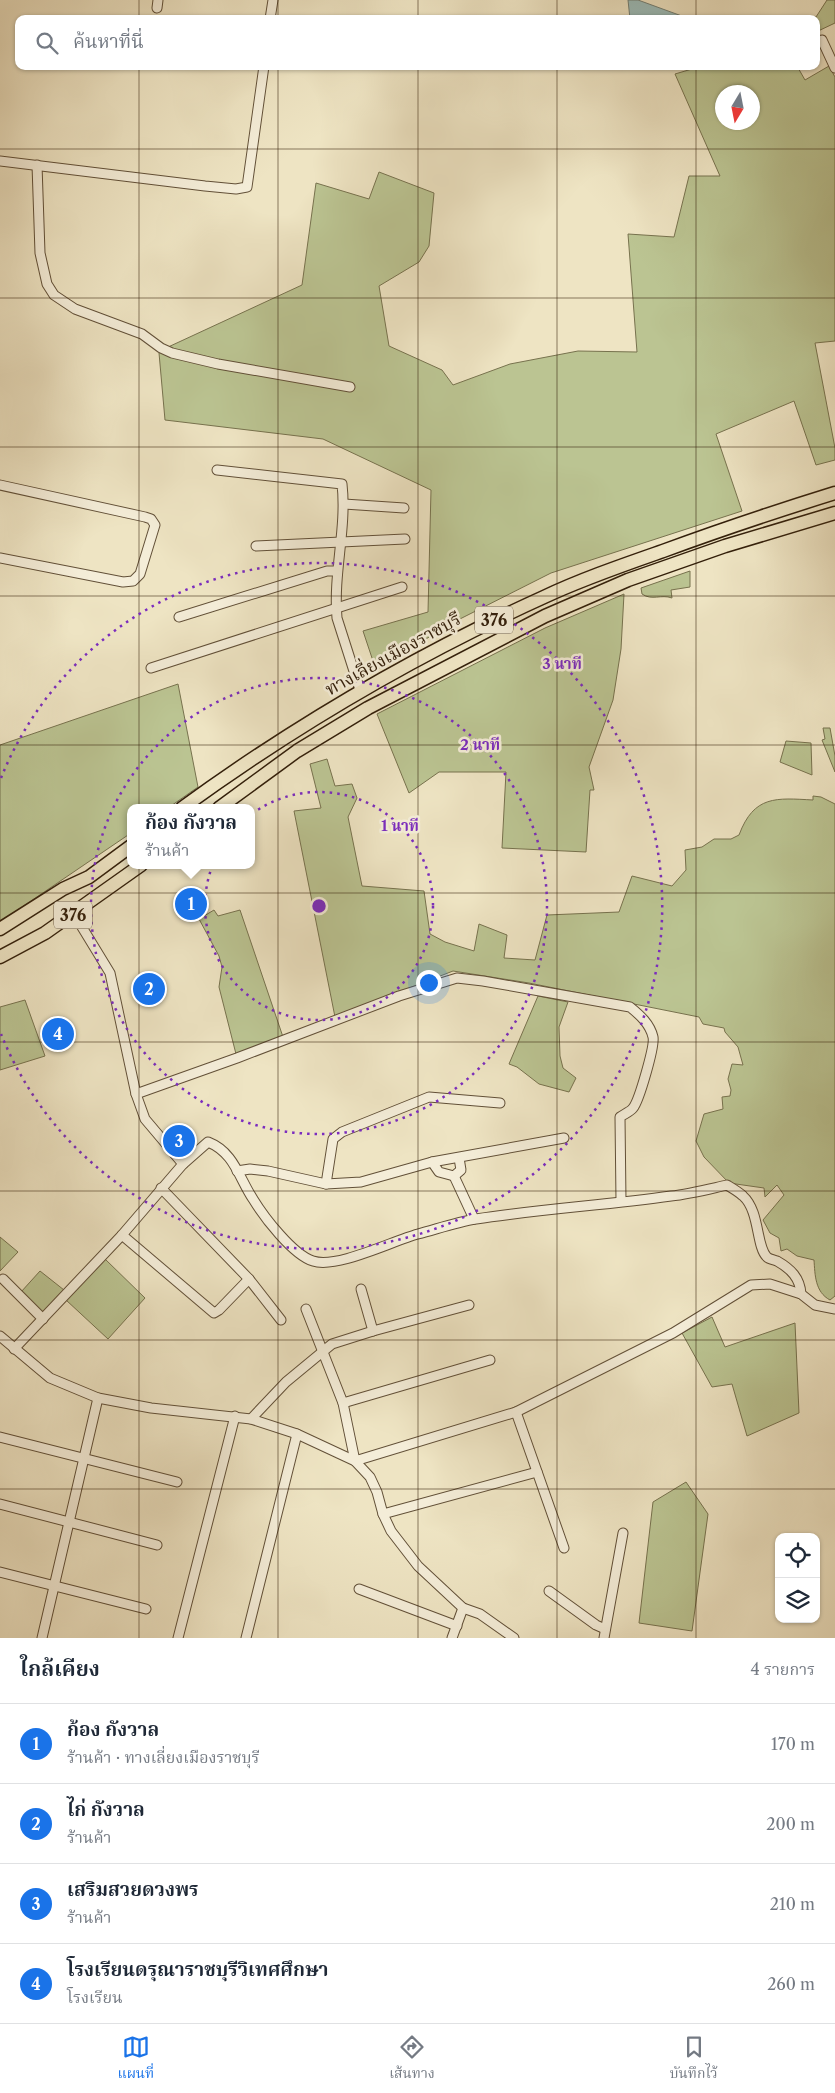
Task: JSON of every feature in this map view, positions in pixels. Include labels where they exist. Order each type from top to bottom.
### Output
[{"type":"main road","name":"ทางเลี่ยงเมืองราชบุรี","points":[[188,804],[228,775],[360,690],[451,641],[545,596],[624,565],[835,493]]},
{"type":"main road","name":"ทางเลี่ยงเมืองราชบุรี","points":[[224,804],[297,751],[368,708],[546,616],[628,580],[725,546],[835,513]]},
{"type":"main road","points":[[720,531],[725,546]]},
{"type":"main road","name":"376","points":[[1,943],[63,889],[89,877],[127,849]]},
{"type":"main road","name":"376","points":[[1,943],[45,933],[136,869]]},
{"type":"main road","name":"376","points":[[1,943],[93,900]]},
{"type":"street","points":[[271,15],[273,0]]},
{"type":"street","points":[[820,41],[822,40],[835,68]]},
{"type":"street","points":[[0,162],[236,189],[247,187],[263,70]]},
{"type":"street","points":[[37,165],[40,254],[47,284],[54,295],[75,309],[142,334],[161,348],[172,353],[227,366],[350,387]]},
{"type":"street","points":[[217,470],[342,484],[344,504],[337,571],[336,607],[337,618],[360,690]]},
{"type":"street","points":[[0,485],[145,517],[151,519],[155,525],[140,574],[133,581],[123,582],[0,558]]},
{"type":"street","points":[[344,504],[404,508]]},
{"type":"street","points":[[256,546],[405,539]]},
{"type":"street","points":[[179,617],[327,571],[337,571]]},
{"type":"street","points":[[151,668],[402,587]]},
{"type":"street","points":[[74,914],[110,973],[136,1094],[146,1119],[183,1164]]},
{"type":"street","points":[[136,1094],[237,1058],[399,996],[457,978],[630,1007],[650,1028],[654,1039],[647,1070],[634,1107],[620,1117],[621,1201]]},
{"type":"street","points":[[326,1184],[333,1138],[342,1132],[429,1097],[500,1102]]},
{"type":"street","points":[[237,1171],[250,1168],[326,1184],[361,1182],[432,1162],[564,1138]]},
{"type":"street","points":[[14,1349],[122,1235],[183,1164],[208,1142],[219,1146],[226,1153],[253,1200],[283,1237],[301,1255],[312,1261],[322,1263],[342,1260],[415,1235],[474,1219],[672,1196],[727,1185],[744,1196],[753,1211],[761,1248],[767,1256],[794,1274],[801,1283],[801,1294]]},
{"type":"street","points":[[454,1176],[462,1170],[459,1158]]},
{"type":"street","points":[[432,1162],[439,1172],[454,1176]]},
{"type":"street","points":[[454,1176],[474,1219]]},
{"type":"street","points":[[161,1188],[249,1279],[281,1320]]},
{"type":"street","points":[[122,1235],[214,1313],[249,1279]]},
{"type":"street","points":[[3,1279],[43,1319]]},
{"type":"street","points":[[355,1461],[516,1412],[673,1333],[752,1285],[770,1284],[801,1294],[815,1306],[835,1309]]},
{"type":"street","points":[[361,1289],[373,1331]]},
{"type":"street","points":[[251,1419],[286,1382],[322,1350],[332,1344],[469,1305]]},
{"type":"street","points":[[306,1309],[343,1403],[355,1461]]},
{"type":"street","points":[[0,1336],[50,1378],[98,1398],[151,1408],[251,1419],[297,1434],[355,1461],[370,1477],[378,1492],[383,1514],[391,1531],[418,1566],[463,1608],[492,1622],[514,1638]]},
{"type":"street","points":[[343,1403],[490,1360]]},
{"type":"street","points":[[42,1638],[98,1398]]},
{"type":"street","points":[[516,1412],[564,1548]]},
{"type":"street","points":[[178,1638],[235,1416]]},
{"type":"street","points":[[246,1638],[297,1434]]},
{"type":"street","points":[[0,1437],[177,1482]]},
{"type":"street","points":[[383,1514],[536,1472]]},
{"type":"street","points":[[0,1504],[157,1545]]},
{"type":"street","points":[[604,1634],[623,1533]]},
{"type":"street","points":[[0,1572],[146,1608]]},
{"type":"street","points":[[359,1589],[457,1626]]},
{"type":"street","points":[[548,1591],[596,1625],[604,1634]]},
{"type":"street","points":[[452,1638],[463,1608]]},
{"type":"green space","points":[[827,0],[835,0],[835,23],[820,30],[820,15],[817,15]]},
{"type":"green space","points":[[829,66],[835,77],[835,341],[815,343],[835,448],[835,460],[816,465],[794,401],[716,434],[742,511],[551,573],[450,624],[376,670],[363,631],[428,612],[431,490],[323,439],[165,420],[159,353],[166,348],[302,285],[316,183],[369,199],[379,172],[434,193],[429,246],[419,262],[379,286],[389,346],[442,370],[453,385],[510,364],[578,351],[637,352],[628,234],[674,237],[689,176],[720,176],[675,74],[688,70],[799,70],[805,80]]},
{"type":"green space","points":[[690,571],[690,587],[671,590],[672,598],[649,597],[642,594],[641,588]]},
{"type":"green space","points":[[624,594],[621,649],[613,700],[589,767],[594,790],[590,790],[586,852],[502,848],[506,772],[439,772],[409,793],[377,714],[545,628]]},
{"type":"green space","points":[[178,684],[198,787],[174,804],[127,804],[127,836],[0,922],[0,745]]},
{"type":"green space","points":[[823,728],[830,728],[835,756],[835,772],[822,740],[825,739]]},
{"type":"green space","points":[[786,741],[811,743],[812,775],[780,762]]},
{"type":"green space","points":[[327,759],[335,786],[352,784],[357,798],[348,817],[362,886],[424,891],[430,934],[445,942],[474,951],[479,924],[507,935],[504,958],[535,960],[547,915],[619,912],[632,876],[672,886],[686,870],[685,850],[702,847],[714,839],[731,839],[739,835],[745,822],[759,806],[777,800],[813,800],[813,796],[821,797],[835,804],[835,1296],[830,1300],[821,1292],[817,1283],[814,1260],[797,1256],[787,1249],[781,1251],[779,1238],[770,1233],[763,1220],[784,1195],[777,1185],[765,1197],[764,1188],[729,1183],[704,1157],[696,1141],[704,1114],[723,1109],[722,1097],[730,1096],[731,1090],[728,1079],[732,1064],[743,1065],[738,1047],[725,1032],[724,1028],[703,1024],[699,1017],[529,983],[453,971],[335,1017],[294,811],[321,808],[310,764]]},
{"type":"green space","points":[[214,910],[218,916],[240,910],[283,1037],[237,1058],[219,987],[222,967],[219,956],[199,919]]},
{"type":"green space","points":[[538,996],[568,1002],[559,1027],[560,1056],[563,1068],[576,1078],[569,1092],[539,1084],[517,1067],[509,1064]]},
{"type":"green space","points":[[25,1000],[45,1056],[0,1070],[0,1007]]},
{"type":"green space","points":[[0,1237],[18,1252],[0,1271]]},
{"type":"green space","points":[[105,1259],[145,1298],[108,1339],[66,1300]]},
{"type":"green space","points":[[40,1271],[64,1290],[44,1312],[40,1312],[21,1292]]},
{"type":"green space","points":[[712,1317],[725,1347],[795,1323],[799,1413],[747,1436],[732,1384],[712,1387],[682,1333]]},
{"type":"green space","points":[[686,1482],[708,1514],[692,1631],[639,1623],[653,1502]]},
{"type":"water","points":[[628,0],[638,0],[679,15],[630,15]]},
{"type":"place","name":"ก้อง กังวาล","points":[[191,904]]},
{"type":"place","name":"ไก่ กังวาล","points":[[149,989]]},
{"type":"place","name":"โรงเรียนดรุณาราชบุรีวิเทศศึกษา","points":[[58,1034]]},
{"type":"place","name":"เสริมสวยดวงพร","points":[[179,1141]]}]
